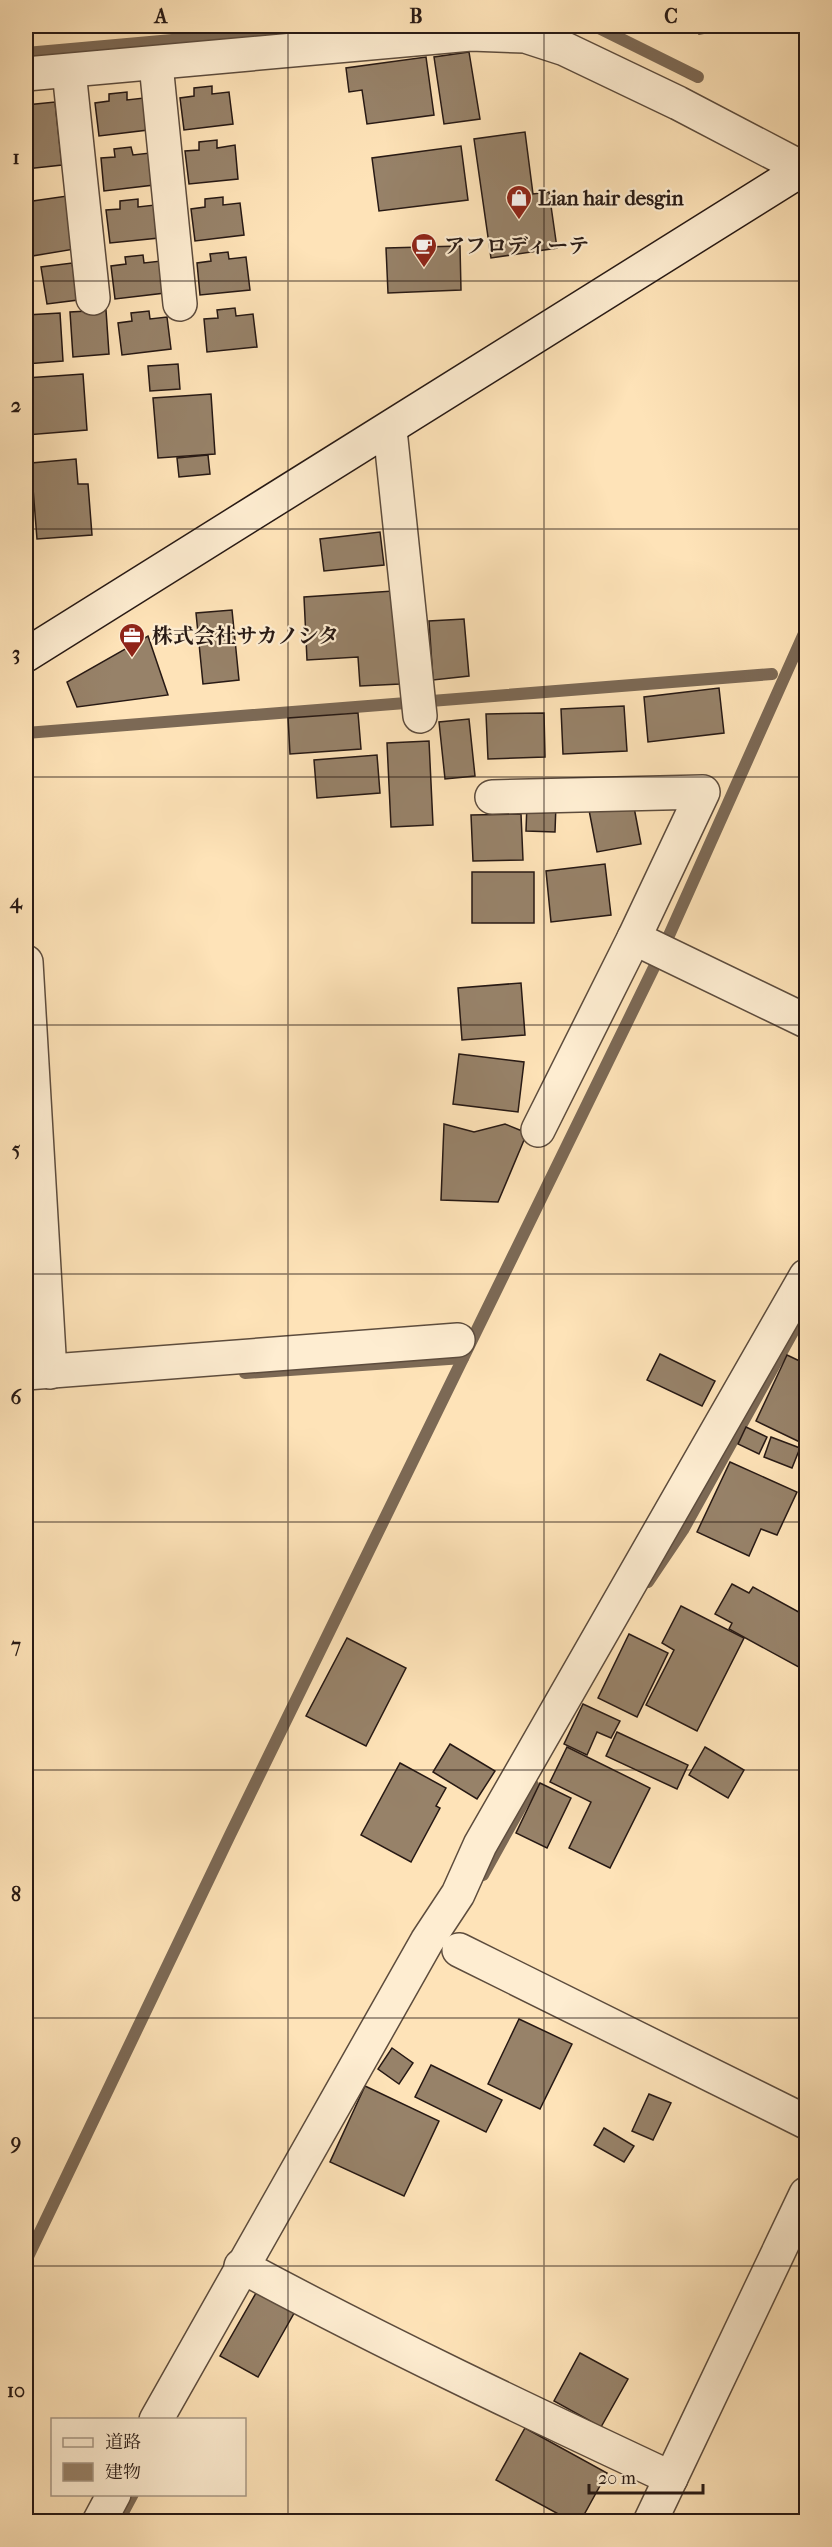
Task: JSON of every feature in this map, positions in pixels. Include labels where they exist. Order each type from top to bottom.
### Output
[{"type":"street","points":[[26,74],[471,34],[525,36],[575,54],[806,169]]},
{"type":"street","points":[[156,64],[180,304]]},
{"type":"street","points":[[69,71],[93,298]]},
{"type":"street","points":[[26,656],[806,169]]},
{"type":"street","points":[[390,430],[420,716]]},
{"type":"street","points":[[492,797],[703,792],[634,939],[538,1130]]},
{"type":"street","points":[[634,939],[807,1021]]},
{"type":"street","points":[[26,962],[38,1373],[458,1340]]},
{"type":"street","points":[[157,2418],[251,2272],[427,1941],[458,1894],[480,1845],[807,1276]]},
{"type":"street","points":[[459,1950],[807,2122]]},
{"type":"street","points":[[650,2522],[807,2194]]},
{"type":"street","points":[[251,2272],[443,2371],[670,2478]]},
{"type":"street","points":[[99,2522],[113,2496]]},
{"type":"building","points":[[698,26],[759,26],[699,34]]},
{"type":"building","points":[[469,52],[480,119],[444,124],[434,57]]},
{"type":"building","points":[[426,57],[434,115],[367,124],[362,90],[349,92],[346,68]]},
{"type":"building","points":[[212,86],[212,94],[229,92],[233,124],[184,130],[180,98],[194,96],[194,88]]},
{"type":"building","points":[[127,92],[127,100],[144,98],[148,130],[99,136],[95,103],[109,101],[109,94]]},
{"type":"building","points":[[55,102],[62,165],[26,169],[26,105]]},
{"type":"building","name":"Lian hair desgin","points":[[525,132],[533,194],[549,192],[557,248],[491,258],[474,139]]},
{"type":"building","points":[[217,140],[217,148],[235,145],[238,179],[189,184],[185,151],[199,150],[199,142]]},
{"type":"building","points":[[461,146],[468,200],[379,211],[372,158]]},
{"type":"building","points":[[131,147],[133,155],[150,153],[154,185],[104,191],[101,158],[115,157],[114,149]]},
{"type":"building","points":[[67,196],[75,249],[26,257],[26,202]]},
{"type":"building","points":[[223,197],[223,205],[240,203],[244,235],[195,241],[191,209],[205,207],[205,199]]},
{"type":"building","points":[[138,199],[138,207],[155,205],[159,238],[110,243],[106,210],[120,209],[120,201]]},
{"type":"building","name":"アフロディーテ","points":[[460,246],[461,290],[388,293],[386,248]]},
{"type":"building","points":[[228,252],[229,259],[246,257],[250,290],[200,295],[197,263],[211,261],[210,254]]},
{"type":"building","points":[[143,255],[144,263],[161,261],[165,293],[115,299],[111,266],[126,264],[125,257]]},
{"type":"building","points":[[72,263],[78,300],[47,304],[41,267]]},
{"type":"building","points":[[235,308],[236,316],[253,314],[257,347],[207,352],[204,319],[218,318],[217,310]]},
{"type":"building","points":[[106,310],[109,354],[73,357],[70,312]]},
{"type":"building","points":[[149,311],[150,319],[167,317],[171,349],[122,355],[118,323],[132,321],[131,313]]},
{"type":"building","points":[[60,313],[63,361],[26,364],[26,315]]},
{"type":"building","points":[[178,364],[180,389],[150,391],[148,366]]},
{"type":"building","points":[[83,374],[87,430],[26,435],[26,378]]},
{"type":"building","points":[[211,394],[215,454],[158,458],[153,398]]},
{"type":"building","points":[[208,455],[210,474],[179,477],[177,458]]},
{"type":"building","points":[[76,459],[78,484],[88,484],[92,535],[37,539],[31,463]]},
{"type":"building","points":[[380,532],[384,565],[324,571],[320,539]]},
{"type":"building","points":[[393,591],[400,684],[360,686],[358,657],[307,660],[304,597]]},
{"type":"building","points":[[232,610],[239,680],[203,684],[196,613]]},
{"type":"building","points":[[464,619],[469,676],[433,680],[429,621]]},
{"type":"building","name":"株式会社サカノシタ","points":[[148,636],[168,695],[77,707],[67,682]]},
{"type":"building","points":[[719,688],[724,733],[648,742],[644,697]]},
{"type":"building","points":[[624,706],[627,751],[563,754],[561,709]]},
{"type":"building","points":[[358,713],[361,749],[290,754],[288,718]]},
{"type":"building","points":[[544,713],[545,757],[488,759],[486,714]]},
{"type":"building","points":[[469,719],[475,776],[445,779],[439,722]]},
{"type":"building","points":[[429,741],[433,825],[391,827],[387,743]]},
{"type":"building","points":[[377,755],[380,793],[317,798],[314,760]]},
{"type":"building","points":[[633,802],[641,844],[597,852],[589,810]]},
{"type":"building","points":[[527,803],[556,804],[555,832],[526,831]]},
{"type":"building","points":[[521,814],[523,860],[473,861],[471,815]]},
{"type":"building","points":[[605,864],[611,915],[551,922],[546,871]]},
{"type":"building","points":[[472,872],[534,872],[534,923],[472,923]]},
{"type":"building","points":[[521,983],[525,1035],[462,1040],[458,988]]},
{"type":"building","points":[[459,1054],[524,1062],[518,1112],[453,1104]]},
{"type":"building","points":[[444,1124],[474,1132],[505,1124],[527,1133],[498,1202],[441,1200]]},
{"type":"building","points":[[26,1264],[30,1312],[26,1313]]},
{"type":"building","points":[[660,1354],[715,1381],[702,1406],[647,1380]]},
{"type":"building","points":[[787,1355],[806,1364],[806,1445],[756,1421]]},
{"type":"building","points":[[746,1427],[767,1437],[759,1454],[738,1444]]},
{"type":"building","points":[[771,1437],[800,1448],[792,1468],[764,1457]]},
{"type":"building","points":[[730,1462],[797,1492],[777,1535],[761,1529],[749,1556],[697,1532]]},
{"type":"building","points":[[732,1584],[749,1593],[753,1587],[806,1616],[806,1671],[729,1629],[732,1623],[715,1614]]},
{"type":"building","points":[[681,1606],[744,1638],[697,1731],[646,1705],[674,1650],[662,1643]]},
{"type":"building","points":[[629,1634],[668,1653],[637,1717],[598,1698]]},
{"type":"building","points":[[347,1638],[406,1668],[366,1746],[306,1716]]},
{"type":"building","points":[[583,1704],[620,1721],[611,1738],[597,1732],[587,1755],[564,1744]]},
{"type":"building","points":[[617,1732],[688,1765],[677,1789],[606,1756]]},
{"type":"building","points":[[450,1744],[495,1771],[477,1799],[433,1772]]},
{"type":"building","points":[[567,1747],[650,1788],[610,1868],[569,1848],[591,1802],[550,1782]]},
{"type":"building","points":[[705,1747],[744,1770],[728,1798],[689,1775]]},
{"type":"building","points":[[400,1763],[446,1788],[436,1806],[440,1808],[411,1862],[361,1835]]},
{"type":"building","points":[[540,1783],[571,1798],[547,1848],[516,1833]]},
{"type":"building","points":[[519,2019],[572,2044],[540,2109],[488,2084]]},
{"type":"building","points":[[392,2048],[413,2063],[399,2084],[378,2069]]},
{"type":"building","points":[[431,2065],[502,2100],[486,2132],[415,2097]]},
{"type":"building","points":[[365,2086],[439,2121],[404,2196],[330,2162]]},
{"type":"building","points":[[649,2094],[671,2103],[653,2140],[632,2131]]},
{"type":"building","points":[[604,2128],[634,2146],[624,2162],[594,2145]]},
{"type":"building","points":[[260,2286],[297,2308],[258,2377],[220,2356]]},
{"type":"building","points":[[580,2353],[628,2379],[601,2427],[554,2401]]},
{"type":"building","points":[[525,2428],[607,2473],[580,2522],[573,2522],[496,2480]]},
{"type":"waterway","points":[[26,53],[329,26]]},
{"type":"waterway","points":[[595,26],[698,77]]},
{"type":"waterway","points":[[26,2261],[230,1835],[662,951],[806,629]]},
{"type":"waterway","points":[[26,733],[772,674]]},
{"type":"waterway","points":[[648,1582],[683,1530],[804,1312]]},
{"type":"waterway","points":[[245,1373],[463,1358]]},
{"type":"waterway","points":[[483,1875],[533,1785]]},
{"type":"waterway","points":[[118,2522],[132,2496]]},
{"type":"place","name":"Lian hair desgin","points":[[519,221]]},
{"type":"place","name":"アフロディーテ","points":[[424,269]]},
{"type":"place","name":"株式会社サカノシタ","points":[[132,659]]}]
